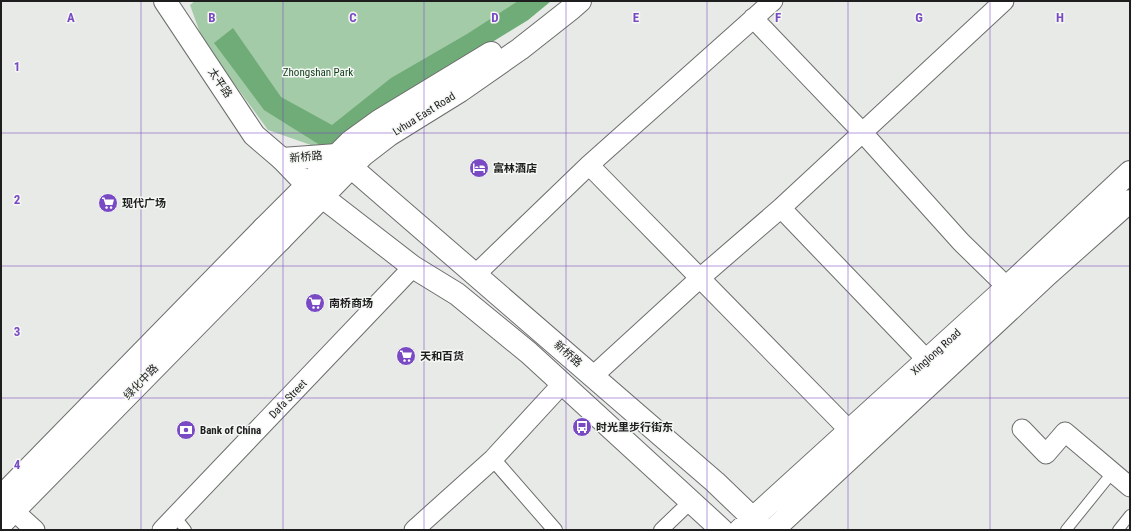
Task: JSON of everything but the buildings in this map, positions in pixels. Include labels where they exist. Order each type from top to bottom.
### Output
[{"type":"main road","name":"太平路","points":[[165,1],[254,135],[282,159]]},
{"type":"main road","name":"Lvhua East Road","points":[[272,234],[344,161],[350,142],[379,121],[512,40],[561,1]]},
{"type":"main road","name":"Lvhua East Road","points":[[344,161],[363,155],[390,135],[460,92],[520,49],[580,1]]},
{"type":"main road","name":"新桥路","points":[[282,159],[344,161],[715,482],[753,526]]},
{"type":"main road","name":"新桥路","points":[[282,159],[315,191],[413,267],[457,294],[529,353],[722,530]]},
{"type":"main road","name":"Xinglong Road","points":[[753,526],[849,430],[1007,287],[1130,172]]},
{"type":"main road","name":"Xinglong Road","points":[[773,530],[1047,275],[1130,201]]},
{"type":"main road","name":"绿化中路","points":[[6,511],[272,234]]},
{"type":"street","points":[[476,274],[588,165],[773,1]]},
{"type":"street","points":[[593,376],[700,278],[781,208],[1004,1]]},
{"type":"street","points":[[754,18],[863,133],[961,242],[1007,287]]},
{"type":"street","points":[[588,165],[849,430]]},
{"type":"street","points":[[781,208],[927,360]]},
{"type":"street","name":"Dafa Street","points":[[162,530],[180,523],[413,267]]},
{"type":"street","points":[[414,530],[493,459],[563,383]]},
{"type":"street","points":[[1022,429],[1046,454],[1065,432],[1130,487]]},
{"type":"street","points":[[493,459],[555,530]]},
{"type":"street","points":[[662,530],[685,507]]},
{"type":"street","points":[[6,511],[35,530]]},
{"type":"lane","points":[[1066,530],[1112,473]]},
{"type":"lane","points":[[1118,530],[1130,515]]},
{"type":"green space","name":"Zhongshan Park","points":[[195,1],[551,1],[528,20],[458,63],[331,152],[268,130],[203,41],[190,5]]},
{"type":"shaded area","points":[[518,1],[551,1],[528,20],[458,63],[331,152],[264,110],[214,43],[233,28],[281,97],[332,125],[391,78],[467,34]]},
{"type":"place","name":"富林酒店","points":[[479,168]]},
{"type":"place","name":"现代广场","points":[[108,203]]},
{"type":"place","name":"南桥商场","points":[[315,303]]},
{"type":"place","name":"天和百货","points":[[406,356]]},
{"type":"place","name":"时光里步行街东","points":[[582,427]]},
{"type":"place","name":"Bank of China","points":[[186,430]]}]
